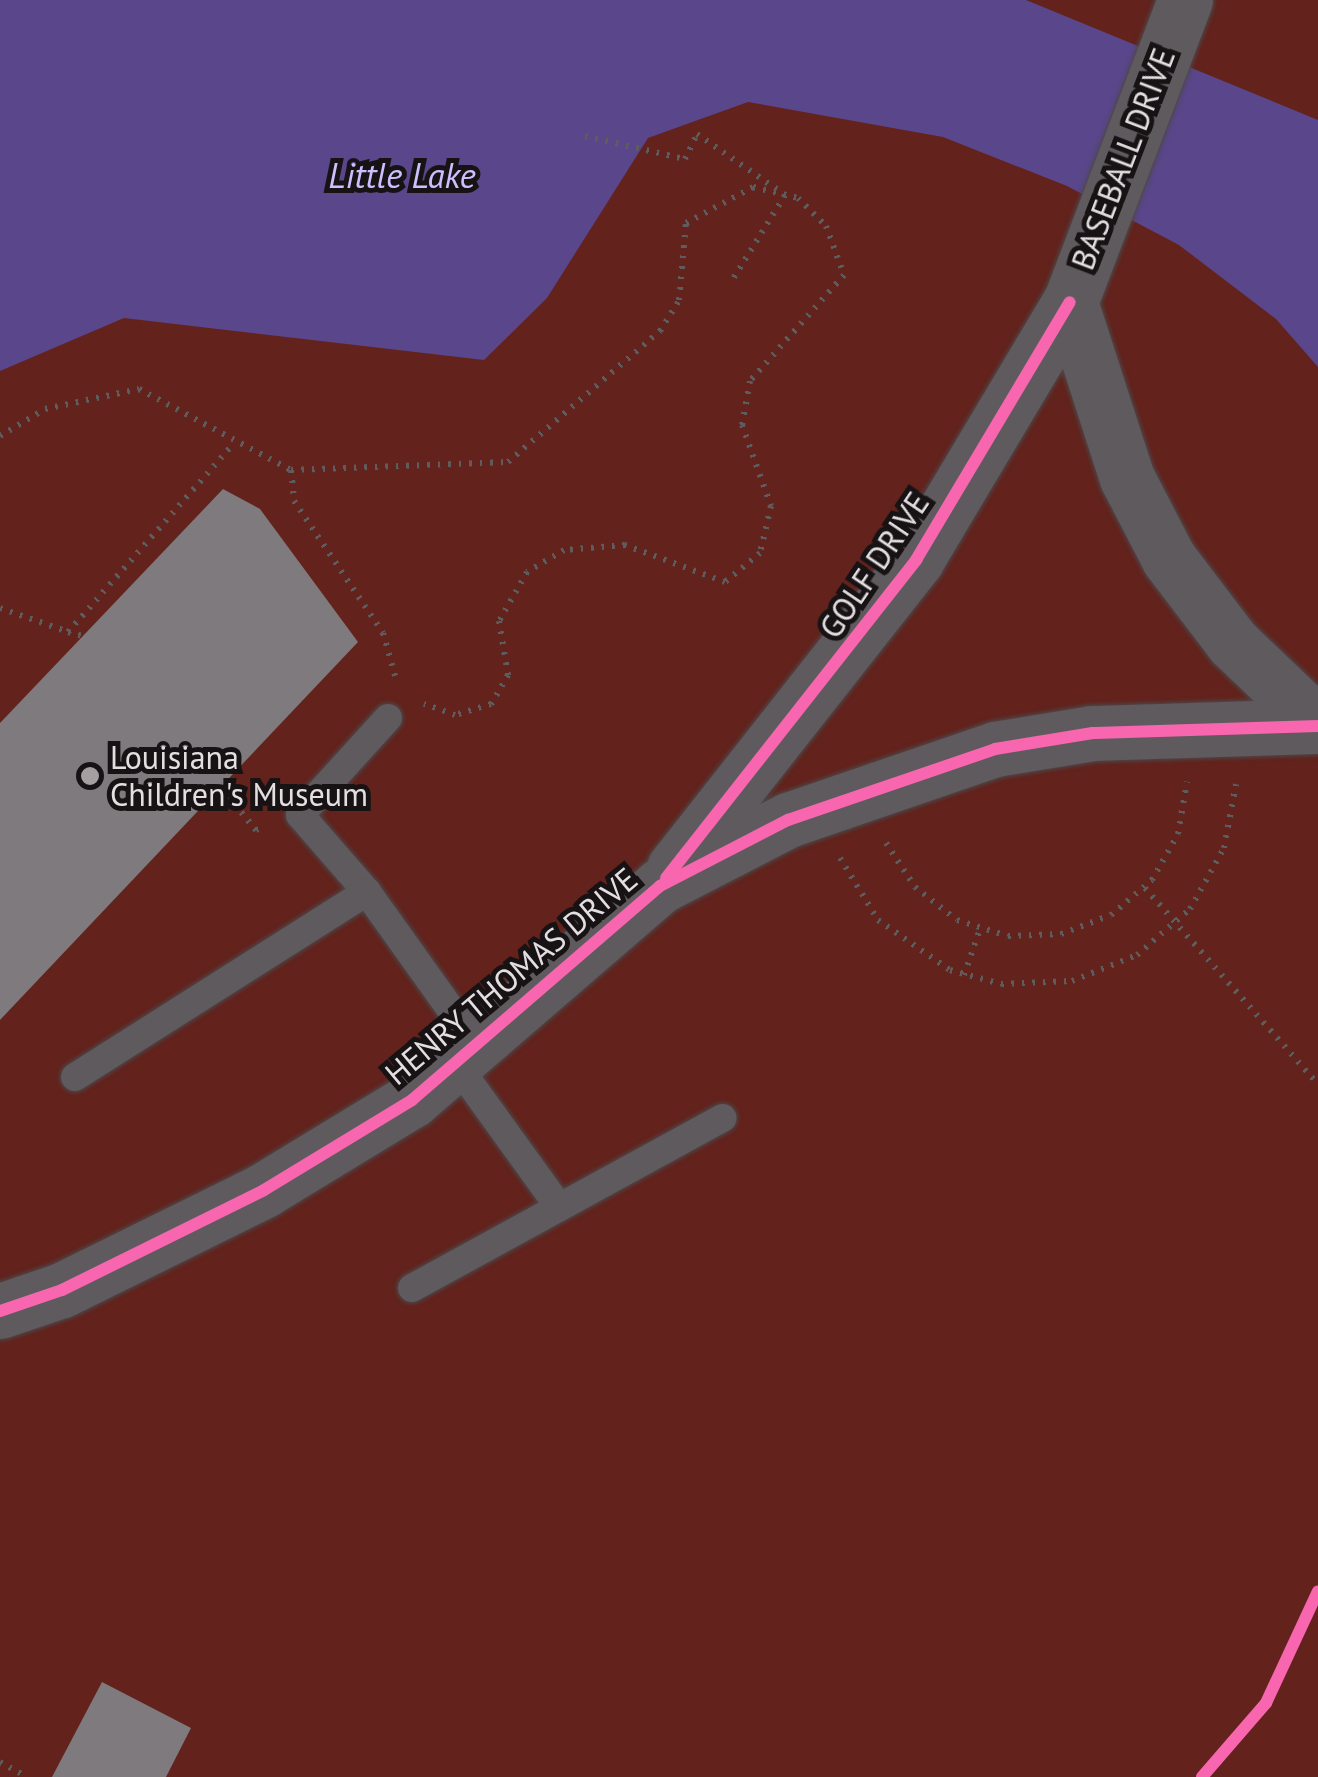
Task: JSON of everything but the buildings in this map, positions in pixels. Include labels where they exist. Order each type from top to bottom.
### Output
[{"type":"street","name":"BASEBALL DRIVE","points":[[1185,0],[1086,248],[1070,302],[1127,478],[1169,559],[1233,643],[1318,725]]},
{"type":"street","name":"GOLF DRIVE","points":[[660,886],[916,560],[1070,302]]},
{"type":"street","name":"HENRY THOMAS DRIVE","points":[[0,1311],[62,1290],[264,1190],[466,1055],[660,886],[841,800],[995,749],[1213,728],[1318,725]]},
{"type":"lane","points":[[388,718],[300,816],[368,892],[559,1207]]},
{"type":"lane","points":[[75,1077],[368,892]]},
{"type":"lane","points":[[412,1288],[722,1118]]},
{"type":"path","points":[[290,470],[294,501],[382,632],[397,682],[454,715],[491,704],[508,675],[500,621],[527,572],[564,550],[625,545],[726,582],[760,553],[771,506],[742,425],[750,381],[844,274],[826,226],[697,134],[685,159],[585,136]]},
{"type":"path","points":[[0,436],[45,409],[139,389],[233,444],[290,470],[508,462],[660,331],[678,300],[686,223],[753,187],[785,195]]},
{"type":"path","points":[[733,279],[785,195]]},
{"type":"path","points":[[68,632],[233,444]]},
{"type":"path","points":[[0,608],[83,636]]},
{"type":"path","points":[[841,800],[914,887],[980,929],[1074,932],[1144,888],[1182,822],[1213,728]]},
{"type":"path","points":[[841,800],[878,920],[964,975],[1072,981],[1137,956],[1180,920],[1224,848],[1213,728]]},
{"type":"path","points":[[1144,888],[1180,920],[1318,1084]]},
{"type":"path","points":[[964,975],[980,929]]},
{"type":"path","points":[[0,1762],[28,1777]]},
{"type":"shaded area","points":[[0,0],[1318,0],[1318,1777],[0,1777]]},
{"type":"water","name":"Little Lake","points":[[0,0],[1026,0],[1318,120],[1318,367],[1276,319],[1179,245],[1067,186],[943,137],[748,102],[648,138],[547,298],[484,360],[124,318],[0,371]]},
{"type":"cycle path","points":[[666,878],[916,560],[1070,302]]},
{"type":"cycle path","points":[[0,1311],[62,1290],[264,1190],[412,1100],[660,886],[788,820],[995,749],[1093,733],[1318,726]]},
{"type":"cycle path","points":[[1202,1777],[1266,1703],[1318,1591]]},
{"type":"place","name":"Louisiana Children's Museum","points":[[90,776]]}]
